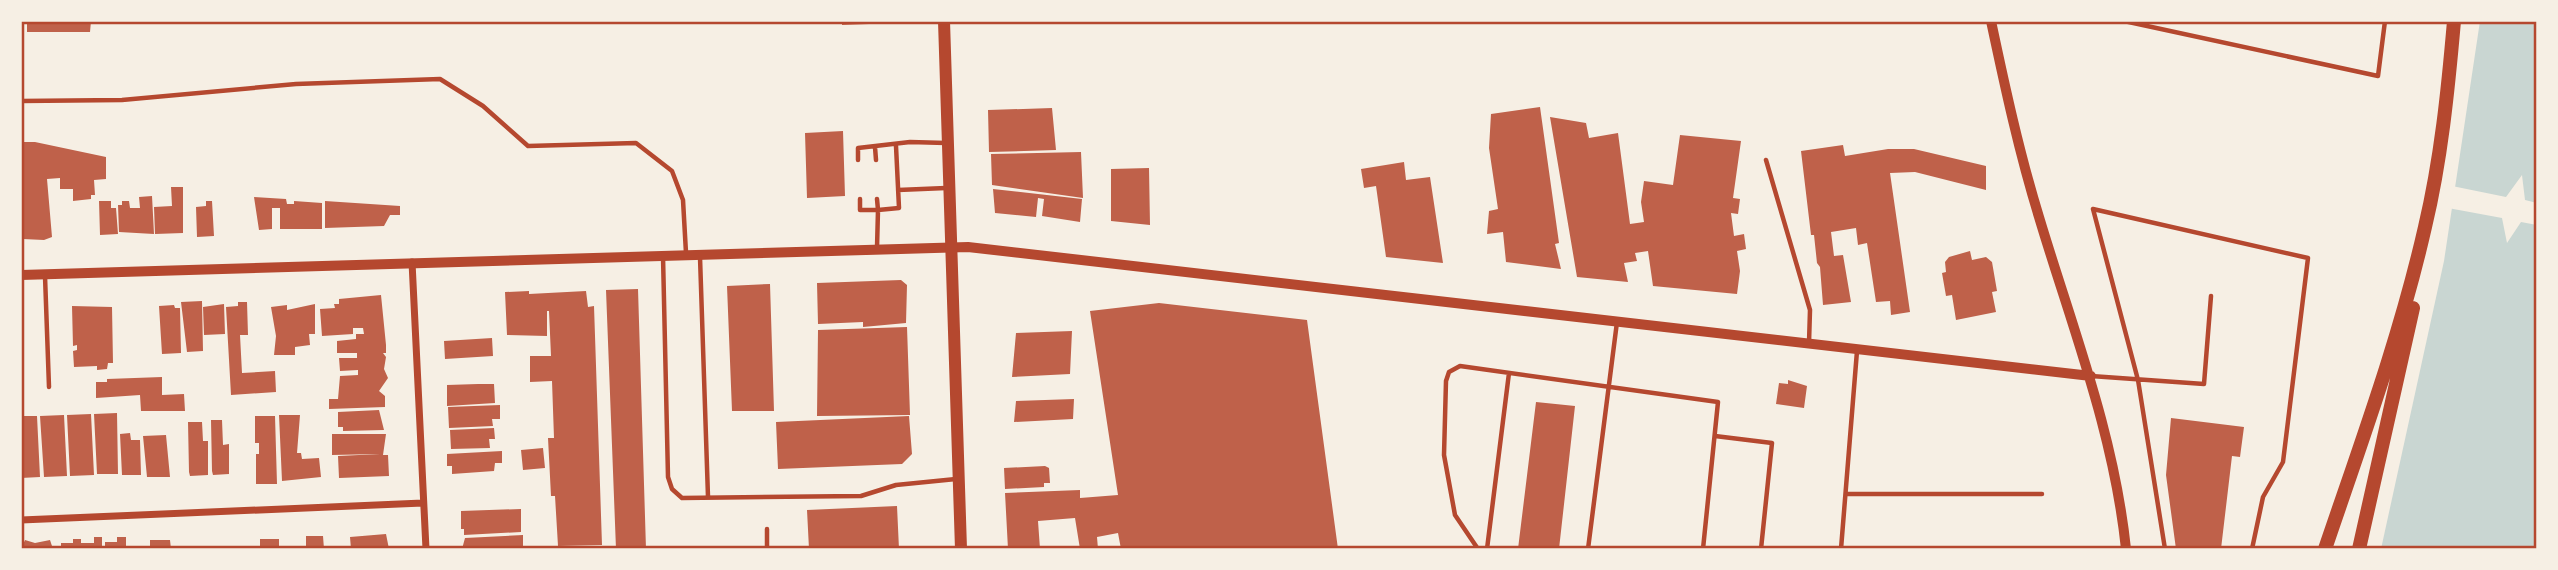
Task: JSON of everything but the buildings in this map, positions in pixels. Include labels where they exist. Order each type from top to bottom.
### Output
[{"type":"highway","points":[[2325,549],[2399,327],[2426,226],[2444,121],[2456,21]]},
{"type":"highway","points":[[2359,549],[2405,345],[2439,176],[2456,21]]},
{"type":"main road","points":[[944,21],[961,549]]},
{"type":"street","points":[[1991,21],[2024,164],[2091,376],[2116,480],[2126,549]]},
{"type":"street","points":[[21,275],[951,246],[2091,376]]},
{"type":"street","points":[[412,262],[426,549]]},
{"type":"street","points":[[21,520],[423,503]]},
{"type":"lane","points":[[2124,21],[2378,76],[2385,21]]},
{"type":"lane","points":[[21,101],[122,100],[296,84],[440,79],[484,106],[528,146],[636,142],[672,171],[683,200],[686,254]]},
{"type":"lane","points":[[858,160],[858,148],[910,142],[948,143]]},
{"type":"lane","points":[[860,199],[860,210],[899,208],[896,145]]},
{"type":"lane","points":[[875,147],[876,160]]},
{"type":"lane","points":[[1766,160],[1810,310],[1809,344]]},
{"type":"lane","points":[[898,190],[949,188]]},
{"type":"lane","points":[[877,199],[877,249]]},
{"type":"lane","points":[[2165,549],[2138,380],[2093,209],[2308,258],[2283,462],[2263,497],[2252,549]]},
{"type":"lane","points":[[700,254],[708,497]]},
{"type":"lane","points":[[663,255],[668,477],[672,489],[682,498],[861,496],[896,485],[959,479]]},
{"type":"lane","points":[[45,275],[49,387]]},
{"type":"lane","points":[[2091,376],[2204,384],[2211,296]]},
{"type":"lane","points":[[1588,549],[1617,321]]},
{"type":"lane","points":[[1841,549],[1857,349]]},
{"type":"lane","points":[[1478,549],[1455,515],[1444,455],[1446,381],[1449,372],[1460,366],[1715,400],[1719,405],[1703,549]]},
{"type":"lane","points":[[1487,549],[1508,373]]},
{"type":"lane","points":[[1715,436],[1772,443],[1761,549]]},
{"type":"lane","points":[[1846,494],[2042,494]]},
{"type":"lane","points":[[767,529],[767,549]]},
{"type":"shaded area","points":[[2480,21],[2537,21],[2537,549],[2381,549],[2444,261]]},
{"type":"pier","points":[[2522,175],[2525,200],[2537,203],[2537,225],[2521,222],[2507,243],[2502,218],[2448,208],[2452,186],[2506,197]]}]
